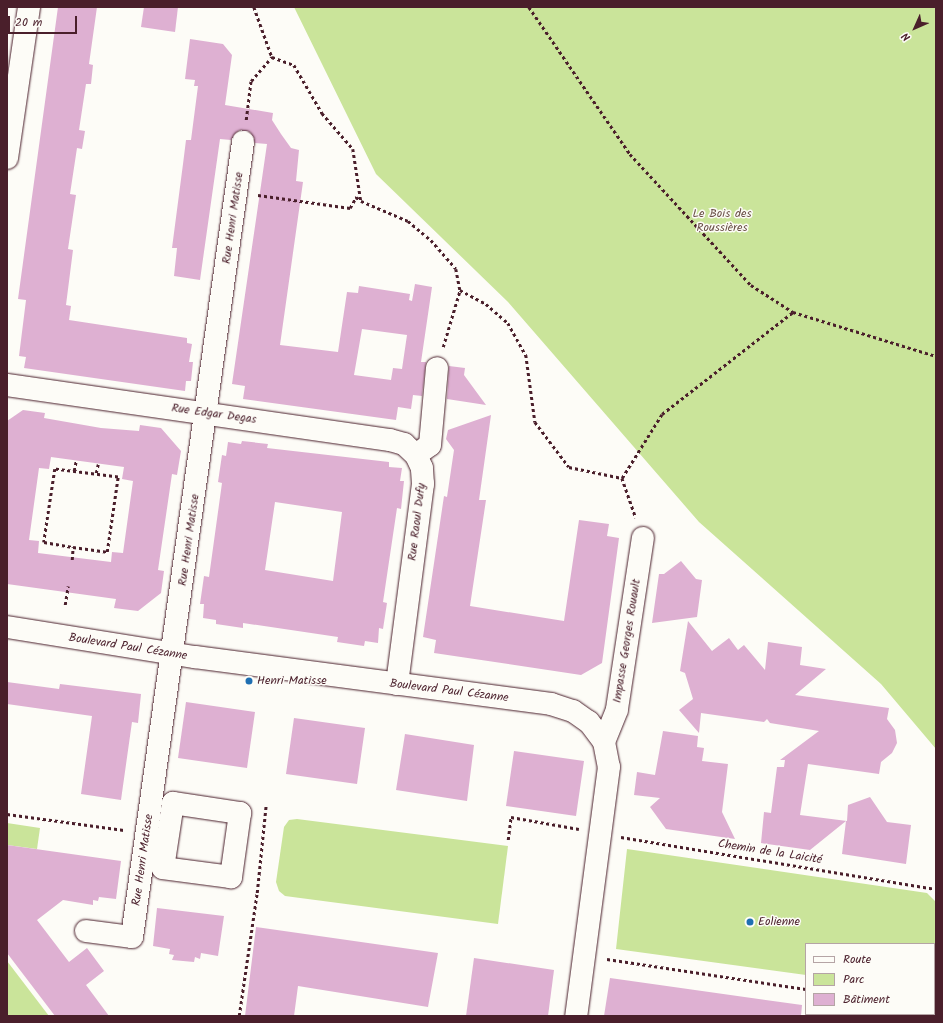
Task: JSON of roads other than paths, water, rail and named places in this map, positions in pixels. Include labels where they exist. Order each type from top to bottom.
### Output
[{"type":"street","points":[[7,158],[29,7]]},
{"type":"street","name":"Rue Henri Matisse","points":[[86,931],[132,937],[173,653],[243,142]]},
{"type":"street","points":[[416,455],[430,445],[437,368]]},
{"type":"street","name":"Rue Edgar Degas","points":[[7,384],[390,440],[404,444],[416,455]]},
{"type":"street","name":"Rue Raoul Dufy","points":[[397,684],[423,484],[422,468],[416,455]]},
{"type":"street","name":"Impasse Georges Rouault","points":[[604,742],[617,709],[642,538]]},
{"type":"street","name":"Boulevard Paul Cézanne","points":[[7,628],[173,653],[551,704],[573,711],[589,722],[604,742],[609,767],[576,1016]]},
{"type":"place","name":"Henri Matisse","points":[[249,681]]},
{"type":"place","name":"Eolienne","points":[[750,922]]},
{"type":"park label","name":"Le Bois des Roussières","points":[[722,221]]}]
